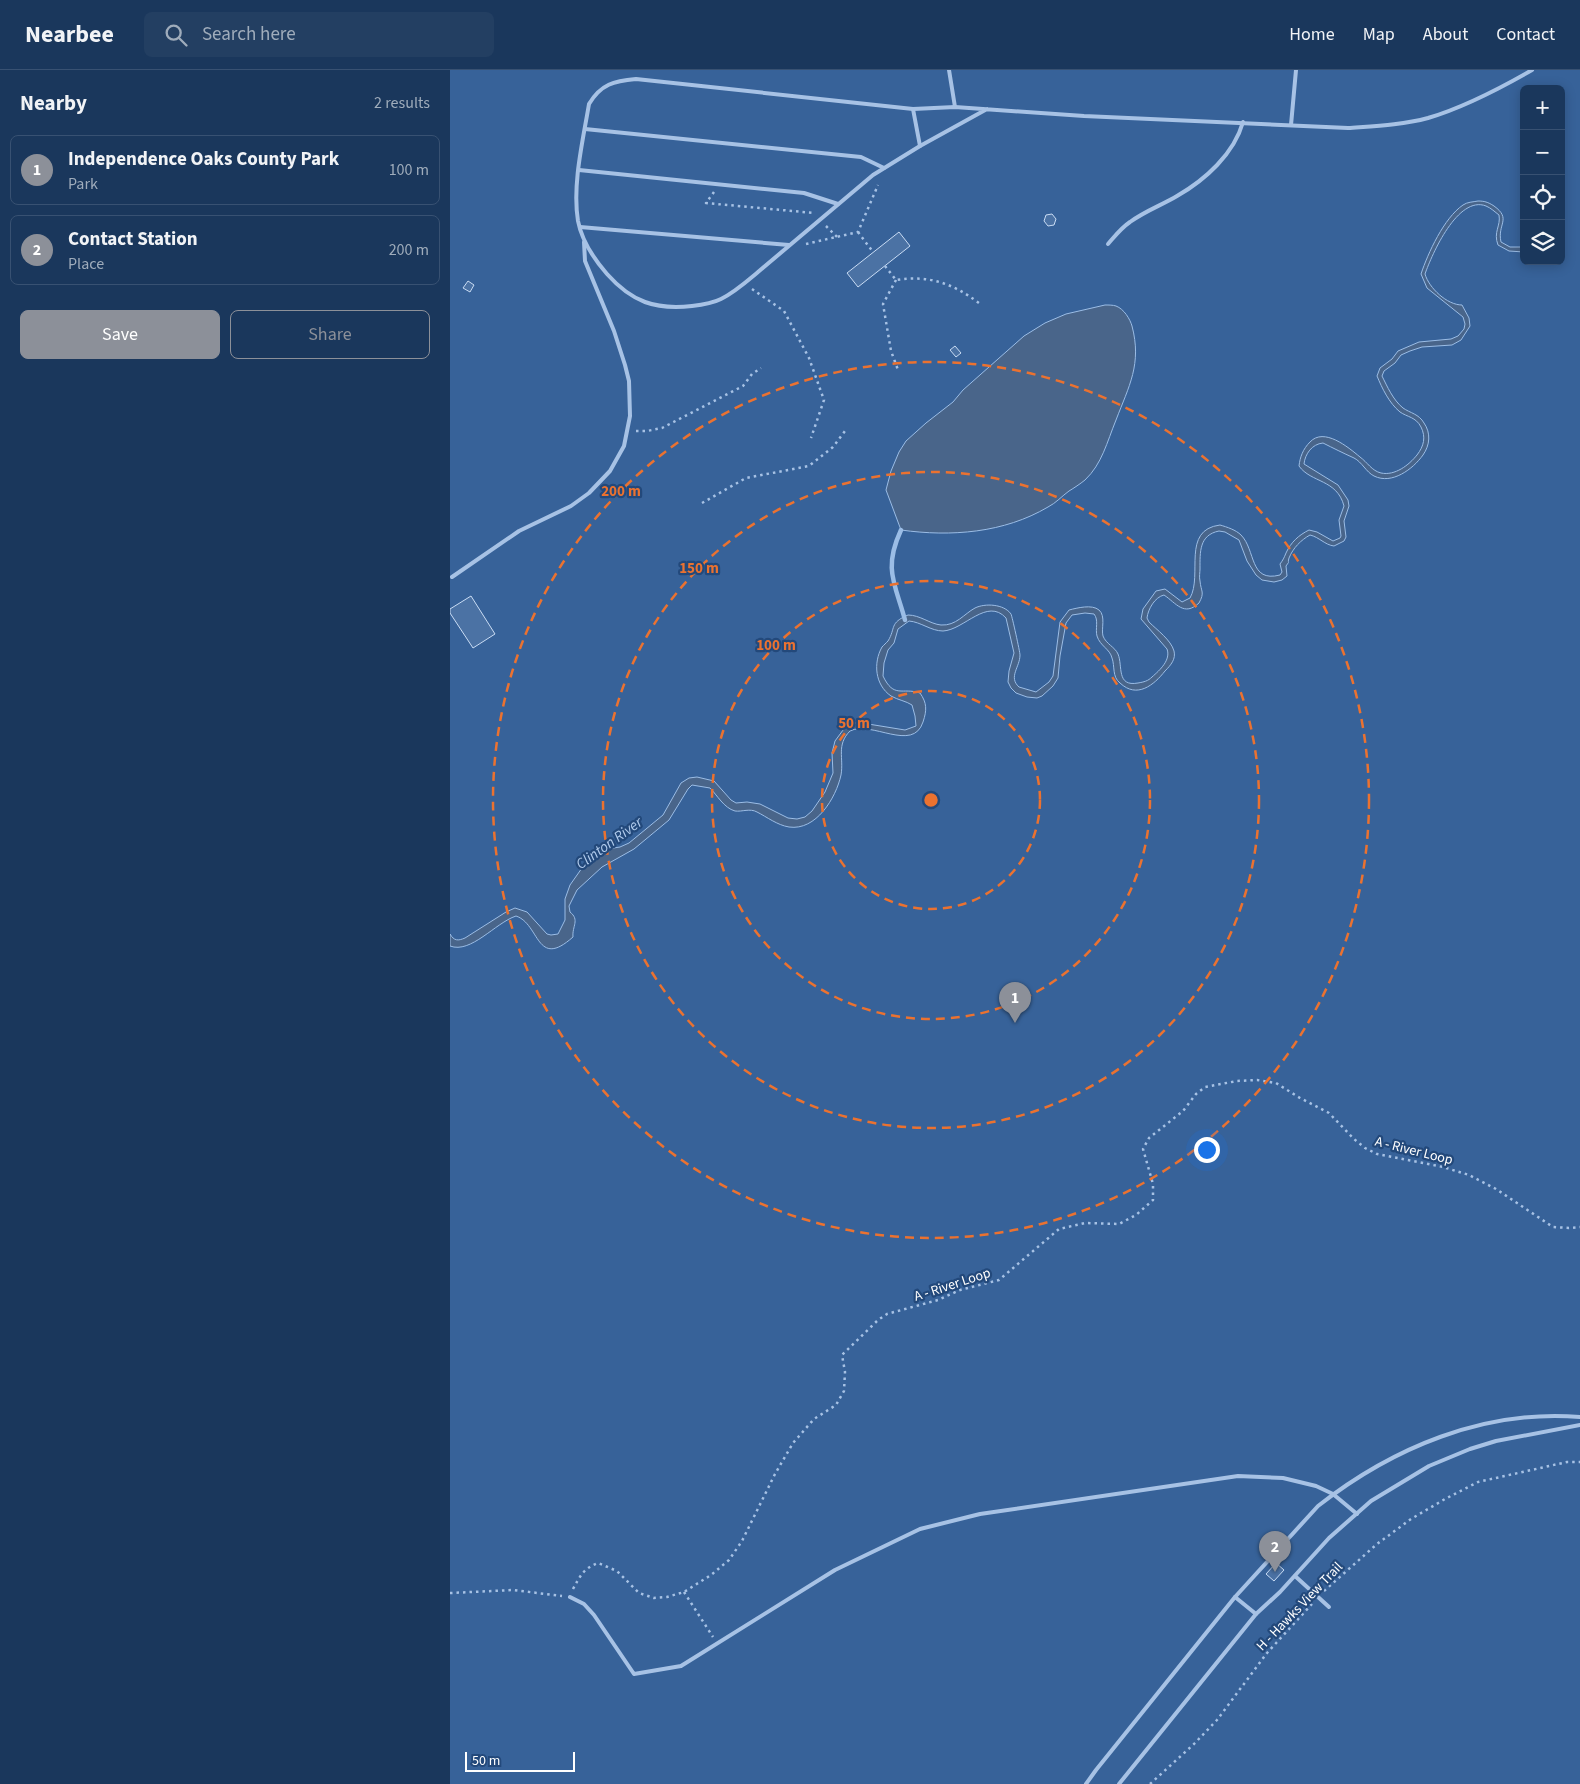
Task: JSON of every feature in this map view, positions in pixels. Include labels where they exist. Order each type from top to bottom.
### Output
[{"type":"lane","points":[[949,70],[955,107]]},
{"type":"lane","points":[[1290,125],[1296,70]]},
{"type":"lane","points":[[987,109],[872,175],[745,283],[720,300],[676,308],[655,306],[637,299],[623,290],[610,277],[590,251],[583,237],[577,206],[579,170],[589,104],[594,96],[614,81],[636,79],[913,109],[955,107],[987,109],[1084,116],[1348,128],[1392,125],[1428,118],[1471,102],[1532,70]]},
{"type":"lane","points":[[913,109],[920,146]]},
{"type":"lane","points":[[1108,244],[1130,222],[1179,195],[1201,180],[1218,164],[1234,143],[1240,133],[1243,122]]},
{"type":"lane","points":[[585,129],[861,157],[884,168]]},
{"type":"lane","points":[[579,170],[804,193],[838,204]]},
{"type":"lane","points":[[580,227],[789,245]]},
{"type":"lane","points":[[452,577],[520,531],[571,506],[589,493],[610,471],[624,446],[630,400],[625,365],[614,331],[585,261],[583,237]]},
{"type":"lane","points":[[1086,1784],[1235,1597],[1318,1506],[1333,1494],[1364,1473],[1404,1451],[1474,1426],[1508,1420],[1580,1417]]},
{"type":"lane","points":[[1119,1784],[1256,1614],[1280,1592],[1329,1538],[1371,1501],[1429,1466],[1470,1449],[1496,1441],[1580,1425]]},
{"type":"lane","points":[[570,1597],[584,1604],[594,1615],[634,1674],[681,1666],[835,1570],[920,1529],[980,1514],[1238,1476],[1283,1478],[1316,1486],[1333,1494],[1357,1514]]},
{"type":"lane","points":[[1295,1576],[1329,1607]]},
{"type":"lane","points":[[1235,1597],[1256,1614]]},
{"type":"path","points":[[858,232],[876,186],[884,180]]},
{"type":"path","points":[[719,184],[706,202],[813,213],[837,237]]},
{"type":"path","points":[[804,245],[858,232]]},
{"type":"path","points":[[858,232],[874,252]]},
{"type":"path","points":[[884,266],[896,280]]},
{"type":"path","points":[[896,280],[930,279],[963,291],[979,303]]},
{"type":"path","points":[[896,280],[883,304],[891,351],[898,370]]},
{"type":"path","points":[[745,283],[757,294],[784,311],[809,358],[824,400],[812,438]]},
{"type":"path","points":[[627,430],[648,431],[662,428],[744,386],[752,374],[761,368]]},
{"type":"path","points":[[702,503],[746,478],[809,466],[833,447],[845,431]]},
{"type":"path","name":"A - River Loop","points":[[570,1597],[581,1573],[589,1566],[598,1563],[617,1571],[639,1594],[654,1598],[667,1597],[684,1592],[711,1575],[729,1560],[742,1541],[775,1474],[793,1443],[814,1420],[836,1405],[844,1391],[845,1372],[842,1355],[854,1342],[887,1314],[938,1300],[960,1290],[999,1280],[1059,1229],[1085,1222],[1119,1224],[1136,1215],[1153,1200],[1154,1184],[1143,1149],[1149,1138],[1183,1112],[1196,1094],[1205,1087],[1237,1081],[1257,1080],[1276,1083],[1330,1113],[1354,1139],[1365,1148],[1377,1154],[1443,1167],[1469,1175],[1496,1189],[1553,1227],[1580,1227]]},
{"type":"path","name":"H - Hawks View Trail","points":[[1150,1784],[1217,1720],[1267,1653],[1318,1597],[1377,1544],[1411,1519],[1478,1482],[1567,1462],[1580,1462]]},
{"type":"path","points":[[450,1593],[513,1590],[570,1597]]},
{"type":"path","points":[[684,1592],[717,1643]]},
{"type":"shaded area","points":[[450,70],[1580,70],[1580,1784],[450,1784]]},
{"type":"shaded area","points":[[1486,202],[1499,211],[1503,218],[1501,242],[1510,247],[1520,247],[1520,252],[1509,251],[1498,245],[1496,236],[1499,215],[1486,206],[1476,205],[1466,209],[1456,217],[1434,253],[1425,274],[1427,279],[1439,295],[1450,302],[1462,305],[1469,318],[1470,326],[1461,340],[1452,345],[1422,347],[1401,355],[1395,363],[1384,371],[1382,376],[1396,401],[1403,408],[1420,418],[1426,427],[1429,439],[1423,455],[1414,465],[1401,474],[1395,477],[1381,478],[1371,474],[1354,458],[1323,443],[1312,447],[1304,464],[1338,485],[1348,500],[1349,506],[1344,521],[1346,537],[1344,541],[1334,546],[1310,535],[1303,539],[1289,558],[1286,566],[1287,576],[1282,580],[1274,582],[1262,580],[1256,575],[1247,561],[1239,540],[1225,532],[1212,533],[1204,540],[1202,545],[1200,578],[1202,594],[1199,603],[1189,609],[1184,609],[1164,595],[1152,604],[1149,611],[1147,618],[1149,622],[1170,643],[1174,651],[1174,659],[1171,664],[1156,681],[1145,688],[1133,690],[1126,688],[1117,681],[1111,655],[1097,636],[1094,614],[1072,615],[1066,623],[1058,678],[1053,686],[1037,698],[1016,693],[1008,682],[1014,653],[1006,618],[999,612],[983,613],[959,626],[943,631],[934,630],[909,621],[898,629],[894,643],[888,650],[883,676],[891,688],[895,690],[920,693],[926,707],[923,722],[918,731],[910,735],[901,736],[869,729],[850,731],[843,741],[841,752],[842,769],[835,793],[823,811],[808,824],[799,827],[789,827],[776,823],[754,811],[735,811],[724,804],[710,788],[692,785],[669,820],[634,849],[602,867],[577,890],[569,906],[570,912],[575,918],[573,937],[561,946],[552,949],[545,947],[530,927],[516,916],[475,942],[466,946],[450,946],[450,934],[456,940],[465,938],[515,908],[527,912],[547,934],[558,934],[565,920],[565,899],[570,885],[582,868],[607,849],[629,843],[663,815],[681,783],[689,778],[697,777],[714,781],[736,803],[760,804],[788,818],[797,819],[805,817],[812,811],[825,792],[833,773],[832,753],[835,741],[846,726],[852,723],[862,723],[905,730],[916,726],[912,705],[891,696],[882,686],[877,673],[877,660],[882,647],[888,641],[895,623],[908,615],[946,625],[955,622],[979,606],[994,605],[1004,608],[1011,614],[1020,652],[1020,659],[1014,676],[1016,683],[1019,687],[1036,692],[1049,682],[1053,676],[1060,622],[1069,610],[1084,607],[1096,608],[1101,613],[1103,619],[1103,636],[1118,654],[1123,679],[1131,683],[1149,679],[1164,664],[1168,653],[1167,649],[1141,619],[1143,609],[1156,591],[1165,589],[1182,602],[1190,598],[1195,578],[1197,544],[1201,535],[1208,529],[1220,525],[1239,533],[1246,541],[1258,570],[1270,576],[1280,575],[1282,572],[1280,564],[1290,545],[1305,532],[1309,530],[1317,532],[1333,541],[1340,538],[1339,520],[1344,506],[1341,497],[1330,486],[1310,476],[1299,466],[1302,453],[1310,442],[1322,437],[1336,440],[1381,473],[1391,473],[1401,469],[1414,459],[1419,452],[1424,438],[1421,427],[1417,421],[1400,412],[1392,404],[1377,376],[1380,368],[1392,359],[1398,351],[1419,342],[1451,339],[1458,336],[1464,329],[1463,317],[1427,288],[1421,274],[1432,246],[1443,227],[1456,211],[1468,203]]},
{"type":"shaded area","points":[[1105,305],[1119,307],[1130,320],[1136,352],[1133,374],[1129,385],[1107,444],[1091,474],[1051,505],[1014,523],[995,528],[958,533],[901,530],[886,490],[891,471],[906,441],[953,402],[963,390],[1024,336],[1045,323],[1066,314]]},
{"type":"building","points":[[1052,214],[1056,219],[1054,225],[1048,226],[1044,221],[1046,215]]},
{"type":"building","points":[[899,232],[910,246],[858,287],[847,273]]},
{"type":"building","points":[[468,281],[474,285],[470,292],[463,288]]},
{"type":"building","points":[[955,346],[961,353],[956,357],[950,350]]},
{"type":"building","points":[[471,596],[495,634],[473,648],[450,613],[450,609]]},
{"type":"building","points":[[1276,1563],[1284,1570],[1274,1581],[1266,1574]]},
{"type":"waterway","points":[[901,530],[893,555],[892,576],[905,620]]},
{"type":"place","name":"Independence Oaks County Park","points":[[1015,1023]]},
{"type":"place","name":"Contact Station","points":[[1275,1572]]},
{"type":"water label","name":"Clinton River","points":[[609,843]]}]
